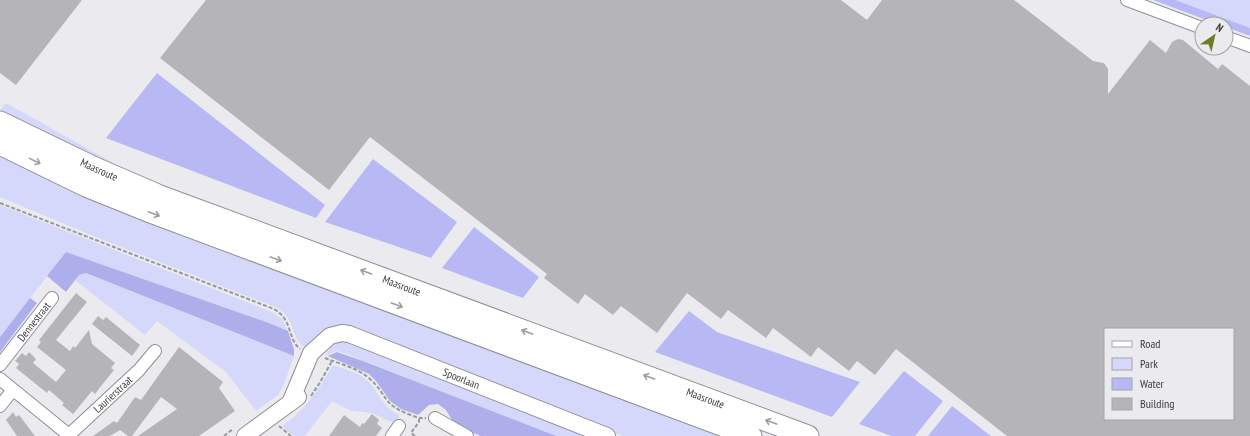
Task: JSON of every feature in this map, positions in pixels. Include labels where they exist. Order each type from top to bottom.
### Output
[{"type":"highway","name":"Maasroute","points":[[0,122],[88,165],[160,196],[808,436]]},
{"type":"highway","name":"Maasroute","points":[[0,144],[86,186],[153,213],[750,436]]},
{"type":"main road","name":"Spoorlaan","points":[[309,352],[330,336],[342,333],[349,334],[606,436]]},
{"type":"main road","points":[[240,432],[290,403],[309,352]]},
{"type":"street","points":[[1127,0],[1194,25]]},
{"type":"street","points":[[1234,40],[1250,46]]},
{"type":"street","name":"Dennestraat","points":[[0,365],[52,298]]},
{"type":"street","name":"Laurierstraat","points":[[70,435],[139,370],[155,351]]},
{"type":"street","points":[[0,379],[12,391],[70,435]]},
{"type":"street","points":[[0,406],[12,391]]},
{"type":"street","points":[[435,418],[467,436]]},
{"type":"path","points":[[0,203],[274,309],[281,313],[286,320],[295,342],[309,352],[356,370],[370,379],[389,405],[419,419],[419,422],[411,432],[415,436]]},
{"type":"path","points":[[278,425],[291,436]]},
{"type":"path","points":[[224,436],[240,432]]},
{"type":"green space","points":[[1170,0],[1250,0],[1250,31],[1234,25],[1234,16],[1211,16]]},
{"type":"green space","points":[[6,103],[133,174],[63,143],[0,110]]},
{"type":"green space","points":[[0,155],[70,190],[176,234],[722,436],[623,436],[342,327],[331,328],[321,332],[314,339],[309,349],[303,346],[299,341],[288,319],[278,308],[103,240],[0,197]]},
{"type":"green space","points":[[0,205],[272,312],[282,319],[288,331],[66,252],[0,337]]},
{"type":"green space","points":[[86,273],[294,356],[283,387],[278,395],[256,411],[226,372],[157,321],[145,335],[75,280],[79,275]]},
{"type":"green space","points":[[345,340],[592,436],[556,436],[341,352],[335,351],[326,356],[333,345]]},
{"type":"green space","points":[[332,366],[341,367],[367,380],[373,386],[384,404],[398,414],[399,417],[396,424],[372,413],[349,410],[332,401],[305,436],[294,436],[282,426],[304,407],[322,383]]},
{"type":"shaded area","points":[[66,252],[288,331],[294,349],[294,356],[86,273],[79,275],[66,292],[47,276]]},
{"type":"shaded area","points":[[30,298],[37,303],[0,352],[0,337]]},
{"type":"shaded area","points":[[337,352],[556,436],[481,436],[455,425],[446,410],[438,404],[429,405],[418,415],[401,409],[390,401],[376,381],[369,374],[328,356]]},
{"type":"water","points":[[1153,0],[1175,0],[1218,16],[1196,16]]},
{"type":"water","points":[[1234,22],[1250,28],[1250,36],[1234,30]]},
{"type":"water","points":[[157,73],[325,205],[316,218],[106,138]]},
{"type":"water","points":[[373,159],[457,222],[431,258],[325,222]]},
{"type":"water","points":[[474,227],[539,277],[523,298],[442,268]]},
{"type":"water","points":[[689,311],[717,332],[860,382],[832,417],[655,352]]},
{"type":"water","points":[[904,371],[943,401],[915,436],[891,436],[859,424]]},
{"type":"water","points":[[952,406],[991,436],[928,436]]},
{"type":"building","points":[[0,0],[82,0],[16,85],[0,73]]},
{"type":"building","points":[[206,0],[841,0],[867,20],[882,0],[1014,0],[1093,61],[1104,63],[1108,69],[1108,94],[1150,40],[1166,53],[1172,42],[1178,39],[1183,40],[1194,49],[1194,56],[1202,56],[1218,69],[1222,64],[1250,86],[1250,436],[1007,436],[896,349],[875,375],[857,361],[849,371],[818,347],[811,357],[773,328],[766,338],[728,310],[721,319],[687,293],[657,333],[621,306],[613,315],[585,294],[578,304],[544,278],[547,274],[370,137],[329,190],[160,58]]},
{"type":"building","points":[[76,293],[87,302],[56,340],[70,351],[73,346],[75,348],[89,330],[92,344],[115,363],[111,368],[114,370],[95,394],[92,391],[73,414],[62,405],[64,403],[49,390],[47,393],[16,368],[19,364],[15,361],[22,353],[26,356],[29,352],[36,359],[33,363],[56,382],[66,370],[37,347],[41,342],[39,340]]},
{"type":"building","points":[[98,316],[103,320],[106,317],[140,345],[132,356],[92,324]]},
{"type":"building","points":[[179,347],[223,382],[219,388],[235,411],[199,436],[138,436],[177,409],[161,397],[132,436],[128,436],[120,430],[110,436],[93,436],[114,421],[117,423],[135,397],[141,400]]},
{"type":"building","points":[[13,412],[16,417],[19,415],[35,436],[17,436],[6,420]]},
{"type":"building","points":[[372,414],[379,420],[377,424],[382,428],[376,436],[329,436],[344,415],[360,427],[362,423],[364,424]]}]
